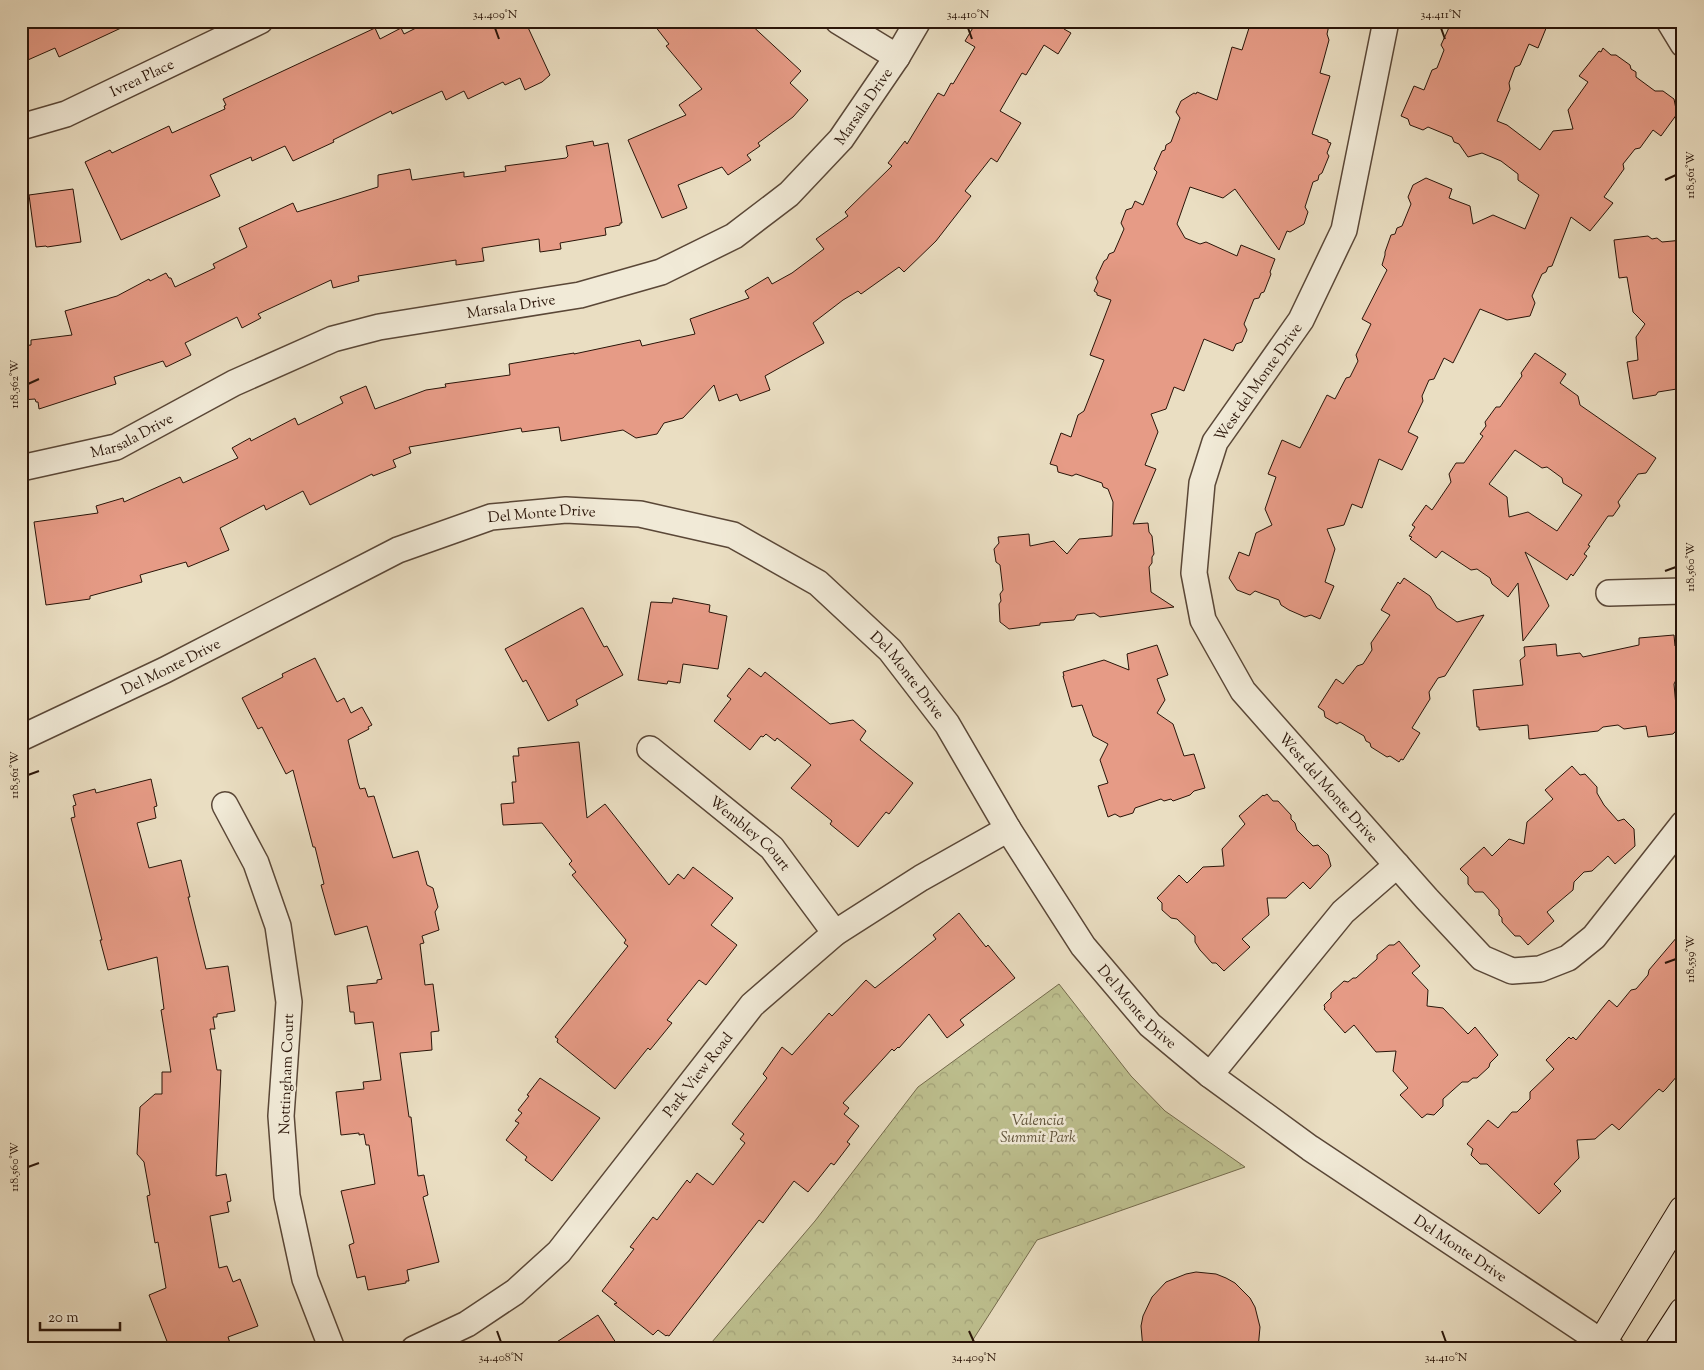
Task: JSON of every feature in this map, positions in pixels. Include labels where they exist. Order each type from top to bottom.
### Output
[{"type":"main road","points":[[1604,1347],[1683,1210]]},
{"type":"main road","points":[[1659,1349],[1683,1312]]},
{"type":"street","name":"Ivrea Place","points":[[21,128],[66,114],[220,30],[260,21]]},
{"type":"street","points":[[838,21],[897,57]]},
{"type":"street","name":"Marsala Drive","points":[[21,468],[116,447],[234,383],[333,339],[379,327],[580,295],[661,272],[734,236],[789,194],[841,139],[897,57],[918,21]]},
{"type":"street","name":"West del Monte Drive","points":[[1386,21],[1344,230],[1301,320],[1215,442],[1202,483],[1194,573],[1203,620],[1243,691],[1482,958],[1512,971],[1540,969],[1568,958],[1594,937],[1683,824]]},
{"type":"street","points":[[1669,21],[1683,44]]},
{"type":"street","name":"Del Monte Drive","points":[[21,738],[165,670],[398,550],[491,517],[566,510],[640,514],[733,535],[818,584],[890,650],[947,724],[1008,829],[1083,946],[1150,1025],[1210,1075],[1310,1148],[1604,1347]]},
{"type":"street","points":[[1609,593],[1683,591]]},
{"type":"street","name":"Wembley Court","points":[[650,749],[772,848],[835,933]]},
{"type":"street","name":"Nottingham Court","points":[[225,804],[256,863],[278,926],[290,1002],[281,1116],[287,1196],[305,1279],[332,1349]]},
{"type":"street","name":"Park View Road","points":[[414,1349],[467,1324],[515,1292],[559,1252],[752,1005],[835,933],[921,878],[1008,829]]},
{"type":"street","points":[[1210,1075],[1343,912],[1397,865]]},
{"type":"green space","name":"Valencia Summit Park","points":[[1059,984],[1131,1076],[1165,1111],[1245,1167],[1037,1240],[967,1349],[706,1349],[815,1221],[918,1087]]},
{"type":"building","points":[[21,21],[136,21],[59,57],[55,48],[21,63]]},
{"type":"building","points":[[430,21],[525,21],[550,75],[542,82],[525,90],[520,78],[505,85],[503,82],[468,99],[464,91],[446,100],[442,91],[392,114],[391,111],[333,140],[334,142],[293,161],[285,146],[252,161],[251,157],[210,175],[220,196],[121,240],[85,162],[110,150],[112,153],[169,126],[172,133],[225,109],[224,106],[226,105],[223,99],[375,28],[380,39],[401,28],[404,34]]},
{"type":"building","points":[[651,21],[747,21],[801,71],[790,83],[808,100],[793,117],[758,143],[760,146],[747,155],[751,160],[728,175],[722,167],[678,185],[687,208],[662,218],[628,140],[686,115],[679,105],[702,89],[666,46],[669,44]]},
{"type":"building","points":[[977,21],[1069,21],[1064,29],[1071,33],[1058,54],[1044,45],[1026,75],[1022,73],[1000,111],[1021,123],[997,162],[991,158],[965,191],[971,196],[936,241],[904,272],[899,267],[861,294],[858,291],[843,300],[813,323],[824,343],[765,376],[770,390],[740,401],[737,394],[719,401],[714,385],[683,418],[664,423],[657,434],[636,438],[623,430],[561,441],[559,427],[522,432],[521,428],[409,447],[411,453],[393,460],[396,467],[373,476],[372,474],[310,505],[303,491],[266,510],[264,505],[220,528],[229,550],[188,567],[186,562],[140,575],[142,582],[90,596],[90,599],[46,605],[34,522],[98,513],[96,506],[123,498],[124,502],[180,477],[183,483],[238,458],[232,448],[250,438],[251,441],[295,418],[298,425],[343,403],[340,397],[366,386],[375,409],[426,390],[446,387],[445,384],[510,375],[509,364],[574,354],[640,340],[642,346],[695,334],[690,319],[749,298],[745,291],[768,277],[772,284],[792,273],[824,249],[816,239],[848,216],[845,212],[892,166],[888,163],[905,141],[907,144],[938,93],[944,96],[951,83],[953,84],[975,47],[965,41]]},
{"type":"building","points":[[1255,21],[1330,21],[1327,34],[1329,40],[1320,73],[1330,76],[1312,134],[1331,143],[1327,153],[1329,156],[1322,173],[1319,175],[1318,180],[1313,182],[1305,207],[1308,212],[1304,224],[1290,232],[1287,231],[1279,250],[1235,189],[1223,198],[1190,187],[1177,224],[1185,238],[1200,244],[1206,242],[1237,256],[1241,245],[1275,259],[1264,292],[1261,293],[1259,298],[1254,299],[1244,324],[1247,330],[1242,342],[1236,344],[1233,351],[1204,339],[1184,391],[1174,387],[1166,409],[1151,414],[1158,432],[1145,465],[1156,469],[1133,524],[1148,523],[1149,532],[1152,536],[1154,554],[1149,567],[1151,592],[1174,607],[1100,617],[1094,613],[1077,615],[1074,620],[1040,623],[1040,625],[1009,629],[1000,622],[999,604],[1001,601],[1000,594],[1003,590],[1000,565],[996,562],[994,549],[999,543],[998,537],[1029,534],[1030,546],[1054,541],[1067,554],[1079,539],[1112,536],[1113,502],[1108,489],[1103,487],[1102,483],[1076,474],[1072,476],[1058,472],[1057,466],[1050,464],[1061,433],[1071,437],[1078,415],[1084,411],[1104,360],[1090,355],[1111,300],[1097,295],[1094,291],[1098,282],[1096,278],[1104,261],[1109,254],[1114,252],[1124,229],[1121,223],[1126,210],[1132,208],[1135,201],[1143,205],[1157,172],[1154,169],[1162,151],[1171,142],[1180,118],[1176,112],[1181,101],[1197,92],[1217,100],[1232,47],[1242,50],[1249,28],[1254,26]]},
{"type":"building","points":[[1452,21],[1549,21],[1538,48],[1529,44],[1520,65],[1515,67],[1509,83],[1510,89],[1497,121],[1507,125],[1540,150],[1553,131],[1573,129],[1568,110],[1588,82],[1579,76],[1603,48],[1611,55],[1616,55],[1630,65],[1631,69],[1636,72],[1636,77],[1655,91],[1663,91],[1674,99],[1677,114],[1661,136],[1653,130],[1640,148],[1635,149],[1623,164],[1624,169],[1604,197],[1613,203],[1590,231],[1571,217],[1552,266],[1548,267],[1546,272],[1542,274],[1532,296],[1535,303],[1530,316],[1507,320],[1480,309],[1453,363],[1444,358],[1434,379],[1429,380],[1422,396],[1423,401],[1408,432],[1418,437],[1402,470],[1379,459],[1362,508],[1352,504],[1344,525],[1327,529],[1335,549],[1325,582],[1334,586],[1320,619],[1311,615],[1305,617],[1281,605],[1279,600],[1255,591],[1250,595],[1237,590],[1229,578],[1239,552],[1249,556],[1256,533],[1272,525],[1265,509],[1276,477],[1268,474],[1282,440],[1300,448],[1327,395],[1335,399],[1358,361],[1356,355],[1371,324],[1362,319],[1387,270],[1382,265],[1385,252],[1391,235],[1395,234],[1397,228],[1402,226],[1411,204],[1408,197],[1413,185],[1426,178],[1452,189],[1449,198],[1470,206],[1473,224],[1493,215],[1525,229],[1539,195],[1518,180],[1518,174],[1501,161],[1482,153],[1468,157],[1459,144],[1454,142],[1452,137],[1428,127],[1423,130],[1410,125],[1408,119],[1401,116],[1414,86],[1424,90],[1432,70],[1437,68],[1444,50],[1441,45]]},
{"type":"building","points":[[593,141],[594,146],[608,143],[622,223],[605,228],[606,235],[560,243],[561,249],[540,252],[539,239],[482,248],[484,261],[456,265],[456,260],[358,276],[359,281],[333,288],[331,280],[258,314],[261,318],[242,328],[237,317],[185,343],[191,355],[166,367],[163,361],[114,377],[116,384],[39,409],[38,402],[35,399],[21,400],[21,346],[31,345],[31,340],[72,335],[65,311],[117,296],[149,279],[150,281],[166,273],[171,278],[175,287],[215,268],[213,264],[247,247],[239,228],[293,203],[297,212],[378,187],[378,175],[410,169],[412,180],[464,172],[464,177],[506,171],[505,166],[566,158],[568,156],[566,146]]},
{"type":"building","points":[[73,189],[81,242],[36,247],[29,195]]},
{"type":"building","points":[[1648,236],[1652,239],[1657,238],[1662,242],[1683,240],[1683,388],[1633,399],[1627,362],[1638,360],[1636,337],[1645,324],[1633,312],[1627,277],[1619,278],[1614,240]]},
{"type":"building","points":[[1535,353],[1566,374],[1560,383],[1578,396],[1580,405],[1656,458],[1646,473],[1638,474],[1618,502],[1620,506],[1613,516],[1608,516],[1588,545],[1590,546],[1584,554],[1587,556],[1573,576],[1571,574],[1567,580],[1525,552],[1549,606],[1523,641],[1518,583],[1508,597],[1492,584],[1490,578],[1477,569],[1471,570],[1442,551],[1436,558],[1410,539],[1412,537],[1409,536],[1415,527],[1412,525],[1426,505],[1432,510],[1451,482],[1449,474],[1456,463],[1464,463],[1483,436],[1480,434],[1486,426],[1485,422],[1496,407],[1500,407],[1522,376],[1521,373]],"holes":[[[1515,450],[1542,468],[1547,467],[1562,478],[1563,483],[1582,495],[1557,531],[1528,512],[1509,517],[1507,497],[1489,484]]]},
{"type":"building","points":[[1404,578],[1430,596],[1437,608],[1457,622],[1484,615],[1445,676],[1438,678],[1429,692],[1430,699],[1412,728],[1420,733],[1403,760],[1401,759],[1399,762],[1371,747],[1364,736],[1340,722],[1337,724],[1325,717],[1324,711],[1318,707],[1336,679],[1343,684],[1357,666],[1363,664],[1372,650],[1371,643],[1390,615],[1381,610],[1398,582],[1400,584]]},
{"type":"building","points":[[673,598],[710,605],[709,612],[727,616],[718,669],[683,664],[680,683],[668,681],[667,684],[638,680],[651,602],[672,603]]},
{"type":"building","points":[[583,608],[604,647],[607,646],[623,675],[576,700],[578,705],[548,721],[526,680],[523,682],[505,649]]},
{"type":"building","points":[[1674,635],[1675,646],[1679,650],[1680,668],[1677,671],[1678,676],[1674,684],[1676,706],[1683,709],[1683,723],[1673,734],[1648,737],[1646,726],[1624,729],[1618,725],[1603,727],[1598,731],[1529,739],[1528,725],[1479,730],[1479,727],[1477,727],[1473,690],[1523,685],[1520,660],[1525,656],[1524,647],[1556,644],[1557,656],[1580,653],[1583,657],[1639,645],[1639,638]]},
{"type":"building","points":[[1157,645],[1168,675],[1157,679],[1165,700],[1157,713],[1173,724],[1184,756],[1194,754],[1205,788],[1173,801],[1171,799],[1164,801],[1161,799],[1135,808],[1133,813],[1120,817],[1115,814],[1108,817],[1098,786],[1108,783],[1100,760],[1108,744],[1093,736],[1082,705],[1072,707],[1063,672],[1104,660],[1129,670],[1127,654]]},
{"type":"building","points":[[315,658],[337,702],[344,698],[351,713],[362,707],[372,725],[368,727],[369,729],[348,740],[360,789],[365,788],[368,797],[374,796],[393,858],[418,851],[427,885],[433,888],[438,907],[435,912],[439,930],[422,936],[424,943],[420,944],[425,985],[433,984],[439,1031],[431,1032],[432,1050],[400,1053],[409,1117],[411,1117],[418,1176],[424,1175],[428,1195],[423,1197],[439,1262],[407,1270],[409,1281],[406,1281],[406,1283],[368,1290],[365,1276],[357,1278],[349,1245],[354,1243],[341,1191],[375,1184],[369,1145],[366,1145],[364,1134],[341,1135],[336,1092],[364,1089],[363,1082],[381,1080],[373,1022],[355,1024],[354,1012],[350,1012],[347,986],[377,983],[377,980],[382,979],[367,926],[335,935],[321,885],[324,884],[315,847],[313,847],[293,770],[286,774],[262,727],[258,729],[242,698],[283,677],[282,674]]},
{"type":"building","points":[[749,668],[761,677],[765,672],[830,724],[853,720],[866,731],[860,740],[913,783],[889,814],[886,812],[858,847],[830,824],[832,821],[791,788],[811,765],[777,738],[775,741],[766,734],[763,737],[761,736],[750,750],[714,721],[731,699],[727,696]]},
{"type":"building","points":[[579,742],[587,818],[605,804],[669,885],[678,874],[684,879],[693,867],[733,898],[711,925],[737,945],[706,985],[699,980],[667,1020],[672,1023],[650,1050],[648,1048],[615,1089],[557,1042],[558,1039],[555,1037],[628,946],[624,943],[626,940],[572,875],[576,872],[569,864],[572,861],[542,823],[503,825],[501,804],[514,803],[512,782],[516,782],[513,756],[519,756],[518,748]]},
{"type":"building","points":[[1572,766],[1580,775],[1585,774],[1597,787],[1597,793],[1604,805],[1618,821],[1624,819],[1634,829],[1635,846],[1615,864],[1608,856],[1592,871],[1584,872],[1574,882],[1573,890],[1547,912],[1554,921],[1528,945],[1520,936],[1515,936],[1502,922],[1499,910],[1483,892],[1475,892],[1468,884],[1468,877],[1460,869],[1484,847],[1492,856],[1509,839],[1524,844],[1527,822],[1553,799],[1545,790]]},
{"type":"building","points":[[151,779],[157,806],[154,807],[156,818],[137,823],[149,868],[181,860],[206,969],[228,966],[235,1011],[217,1014],[217,1017],[213,1017],[215,1029],[210,1029],[217,1070],[221,1070],[216,1176],[226,1174],[231,1201],[227,1202],[229,1212],[210,1216],[219,1268],[227,1266],[233,1282],[240,1279],[258,1326],[228,1337],[232,1349],[170,1349],[149,1295],[166,1288],[158,1242],[155,1243],[147,1196],[150,1195],[144,1162],[137,1154],[140,1107],[155,1094],[162,1094],[162,1072],[171,1072],[161,1010],[164,1009],[157,957],[108,970],[71,818],[75,817],[73,806],[76,805],[73,795],[95,789],[96,793]]},
{"type":"building","points":[[1267,794],[1273,801],[1278,801],[1291,815],[1297,830],[1313,846],[1318,845],[1328,855],[1331,866],[1310,889],[1303,882],[1286,898],[1267,898],[1269,915],[1242,939],[1250,947],[1224,971],[1216,963],[1212,963],[1200,950],[1195,942],[1195,936],[1177,919],[1171,918],[1162,910],[1162,903],[1157,898],[1179,875],[1187,883],[1203,867],[1224,866],[1222,849],[1245,824],[1239,816],[1263,795]]},
{"type":"building","points":[[959,913],[986,947],[988,945],[1015,978],[960,1020],[964,1025],[947,1038],[929,1014],[899,1048],[894,1051],[892,1049],[843,1103],[849,1108],[844,1114],[859,1126],[847,1142],[850,1144],[834,1165],[831,1163],[808,1192],[794,1181],[763,1223],[759,1220],[669,1336],[658,1330],[653,1335],[614,1304],[617,1303],[602,1291],[634,1249],[630,1247],[653,1217],[657,1220],[687,1180],[690,1183],[697,1173],[713,1185],[745,1143],[740,1139],[744,1134],[732,1124],[767,1078],[763,1074],[782,1047],[792,1055],[829,1013],[832,1016],[866,980],[875,988],[936,939],[933,935]]},
{"type":"building","points":[[1683,930],[1683,1069],[1663,1092],[1659,1089],[1619,1130],[1612,1124],[1595,1139],[1577,1140],[1579,1158],[1554,1184],[1561,1191],[1539,1214],[1487,1164],[1480,1164],[1471,1155],[1473,1149],[1467,1144],[1488,1120],[1498,1128],[1512,1112],[1517,1112],[1530,1099],[1530,1092],[1554,1069],[1546,1060],[1569,1037],[1571,1039],[1573,1037],[1576,1040],[1609,1000],[1617,1007],[1631,990],[1636,989],[1648,975],[1649,970]]},
{"type":"building","points":[[1399,941],[1420,966],[1412,973],[1428,990],[1427,1006],[1443,1008],[1468,1034],[1475,1027],[1498,1055],[1477,1078],[1473,1078],[1468,1082],[1462,1082],[1443,1099],[1443,1106],[1434,1115],[1427,1114],[1422,1118],[1400,1095],[1408,1088],[1393,1071],[1396,1051],[1376,1052],[1354,1025],[1345,1033],[1324,1009],[1324,1005],[1331,998],[1331,993],[1344,981],[1348,982],[1356,978],[1377,959],[1377,955],[1389,945],[1394,945]]},
{"type":"building","points":[[540,1078],[600,1118],[552,1181],[525,1160],[527,1157],[506,1140],[519,1123],[515,1121],[522,1113],[518,1110]]},
{"type":"building","points":[[1196,1272],[1216,1274],[1226,1278],[1235,1283],[1250,1298],[1255,1307],[1260,1327],[1258,1349],[1143,1349],[1141,1326],[1143,1316],[1152,1297],[1166,1282]]},
{"type":"building","points":[[598,1315],[620,1349],[546,1349]]}]
